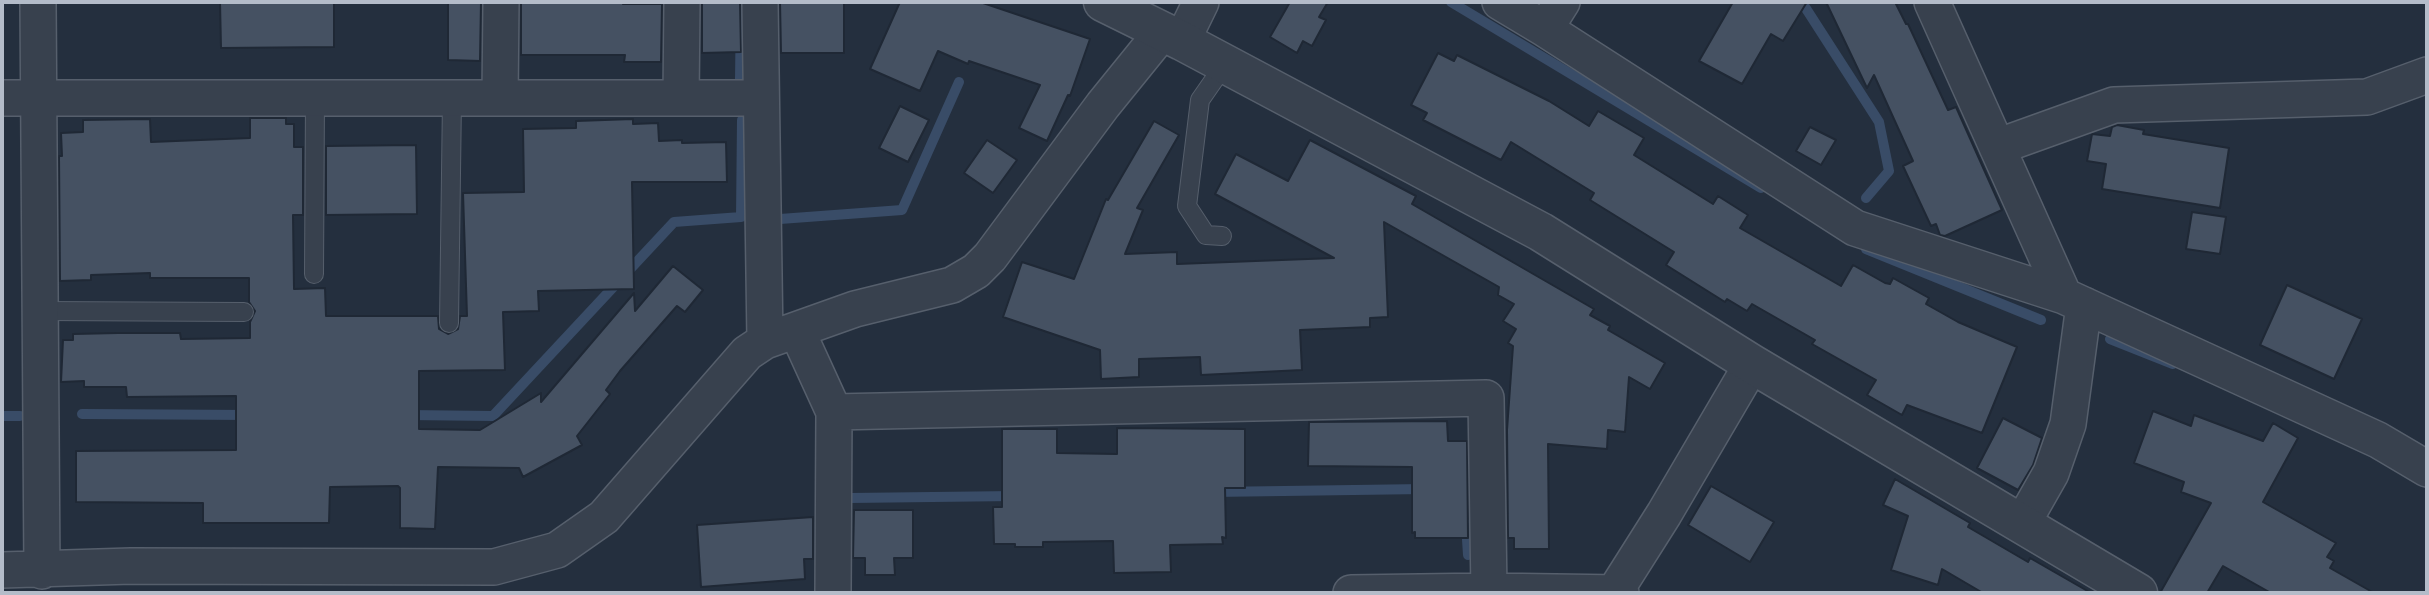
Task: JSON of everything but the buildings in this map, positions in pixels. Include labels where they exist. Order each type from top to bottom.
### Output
[{"type":"street","points":[[38,2],[42,570]]},
{"type":"street","points":[[500,2],[500,98]]},
{"type":"street","points":[[681,98],[682,2]]},
{"type":"street","points":[[760,2],[761,98],[781,336],[834,412],[833,593]]},
{"type":"street","points":[[1103,2],[1541,232],[1752,364],[2138,593]]},
{"type":"street","points":[[2,570],[131,566],[387,580],[494,567],[557,550],[604,517],[747,353],[781,336],[855,309],[952,285],[976,271],[990,257],[1103,105],[1202,2]]},
{"type":"street","points":[[1500,2],[1553,15],[1856,228],[2074,301],[2378,440],[2427,469]]},
{"type":"street","points":[[1933,2],[1997,147],[2074,301],[2067,424],[2051,473],[2022,524]]},
{"type":"street","points":[[1997,147],[2114,104],[2367,97],[2427,75]]},
{"type":"street","points":[[2,98],[761,98]]},
{"type":"street","points":[[1614,593],[1752,364]]},
{"type":"street","points":[[834,412],[1486,398],[1489,591]]},
{"type":"street","points":[[1351,593],[1621,593]]},
{"type":"lane","points":[[1222,236],[1206,235],[1187,206],[1200,100],[1225,64]]},
{"type":"lane","points":[[314,275],[315,98]]},
{"type":"lane","points":[[449,323],[452,98]]},
{"type":"lane","points":[[40,310],[244,312]]},
{"type":"waterway","points":[[740,79],[741,2]]},
{"type":"waterway","points":[[1451,2],[1761,188]]},
{"type":"waterway","points":[[1800,2],[1879,122],[1889,171],[1866,198]]},
{"type":"waterway","points":[[780,219],[902,210],[959,82]]},
{"type":"waterway","points":[[407,415],[493,416],[674,222],[741,217],[742,120]]},
{"type":"waterway","points":[[1866,249],[2041,320]]},
{"type":"waterway","points":[[2110,339],[2173,364]]},
{"type":"waterway","points":[[82,414],[251,415]]},
{"type":"waterway","points":[[2,416],[20,416]]},
{"type":"waterway","points":[[1213,492],[1424,489]]},
{"type":"waterway","points":[[850,498],[1015,496]]},
{"type":"waterway","points":[[1466,524],[1468,555]]}]
